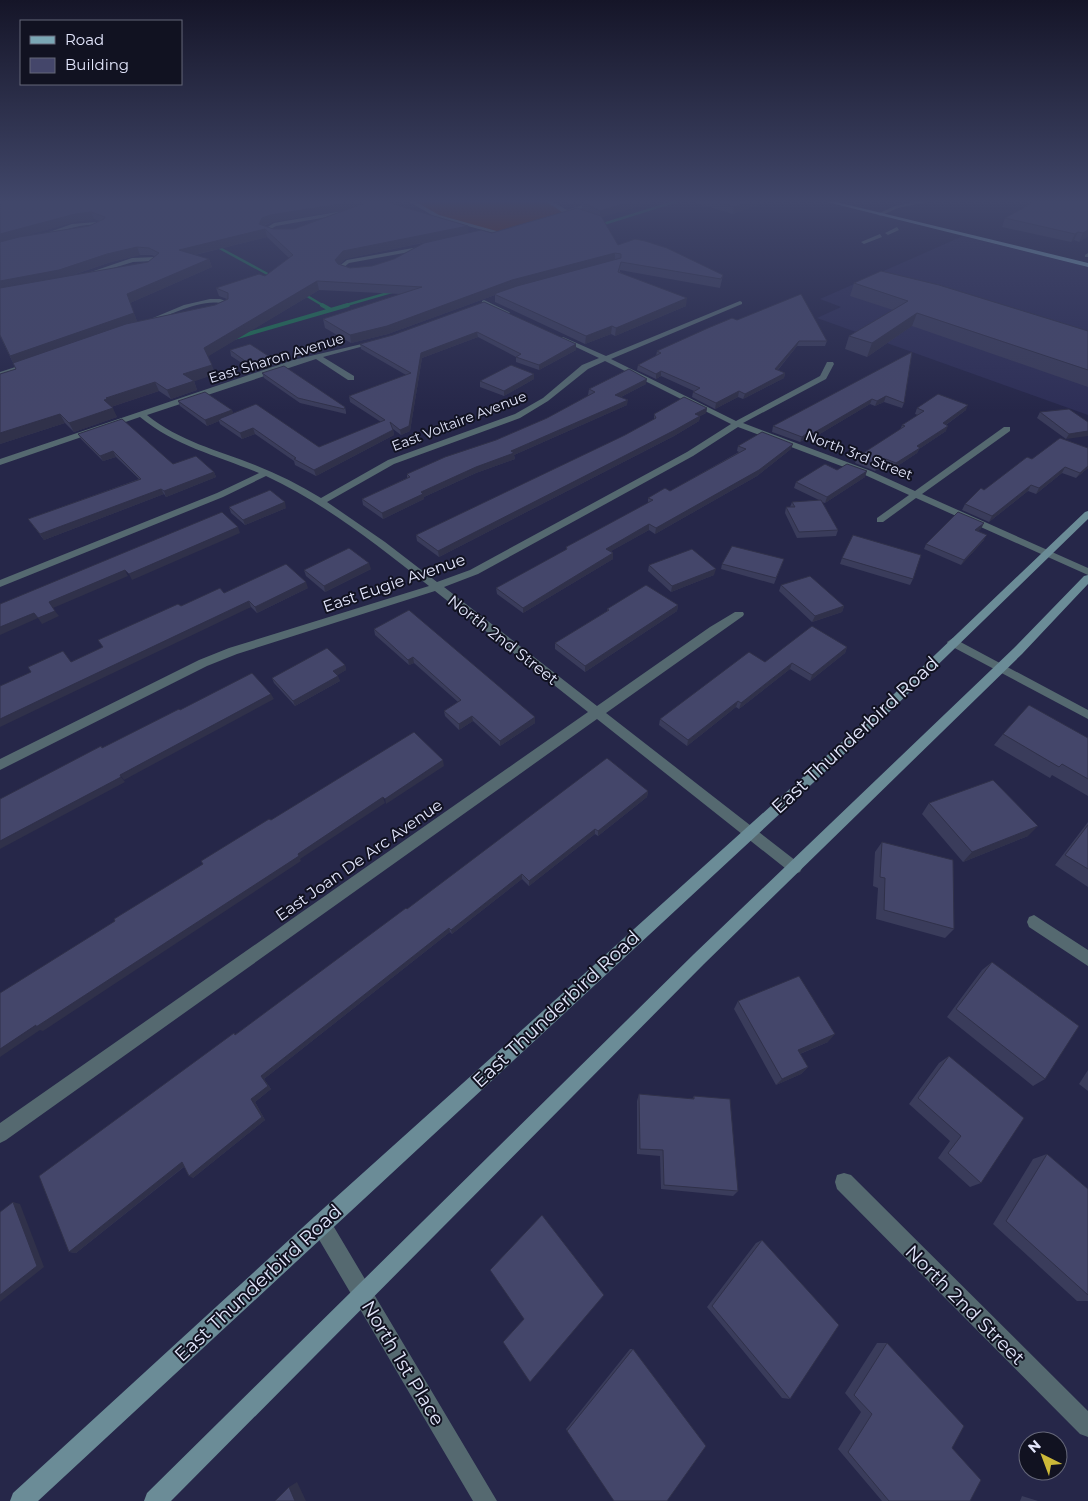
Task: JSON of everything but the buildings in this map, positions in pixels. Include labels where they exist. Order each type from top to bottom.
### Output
[{"type":"main road","name":"East Thunderbird Road","points":[[21,1501],[321,1224],[877,717],[1088,514]]},
{"type":"main road","points":[[155,1501],[692,966],[1000,668],[1088,578]]},
{"type":"street","points":[[98,271],[74,279],[116,273]]},
{"type":"street","points":[[346,271],[357,273]]},
{"type":"street","points":[[476,306],[498,297]]},
{"type":"street","points":[[173,320],[136,327],[204,301],[218,300],[227,304],[223,308],[208,312]]},
{"type":"street","points":[[484,302],[512,315]]},
{"type":"street","name":"East Voltaire Avenue","points":[[322,501],[385,464],[478,431],[530,410],[551,396],[572,375],[585,367],[740,302]]},
{"type":"street","name":"North 3rd Street","points":[[555,335],[737,424],[868,473],[1088,572]]},
{"type":"street","name":"East Sharon Avenue","points":[[0,462],[316,356],[383,339]]},
{"type":"street","points":[[316,356],[351,378]]},
{"type":"street","points":[[0,374],[38,361]]},
{"type":"street","name":"East Eugie Avenue","points":[[0,765],[210,660],[435,587],[474,572],[690,454],[737,424],[823,377],[830,364]]},
{"type":"street","name":"North 2nd Street","points":[[141,414],[170,436],[266,473],[322,501],[382,544],[795,868]]},
{"type":"street","points":[[880,520],[1007,430]]},
{"type":"street","points":[[0,584],[220,495],[266,473]]},
{"type":"street","name":"East Joan De Arc Avenue","points":[[0,1134],[739,614]]},
{"type":"street","points":[[953,642],[1088,715]]},
{"type":"street","points":[[1034,922],[1088,959]]},
{"type":"street","name":"North 2nd Street","points":[[844,1182],[1088,1426]]},
{"type":"street","name":"North 1st Place","points":[[321,1224],[486,1501]]},
{"type":"shaded area","points":[[883,271],[1088,271],[1088,415],[817,318],[841,307],[820,299]]},
{"type":"waterway","points":[[262,271],[275,278]]},
{"type":"waterway","points":[[343,306],[395,291]]},
{"type":"waterway","points":[[302,293],[324,306]]},
{"type":"waterway","points":[[322,305],[331,310]]},
{"type":"waterway","points":[[331,310],[348,305]]},
{"type":"waterway","points":[[234,338],[331,310]]}]
